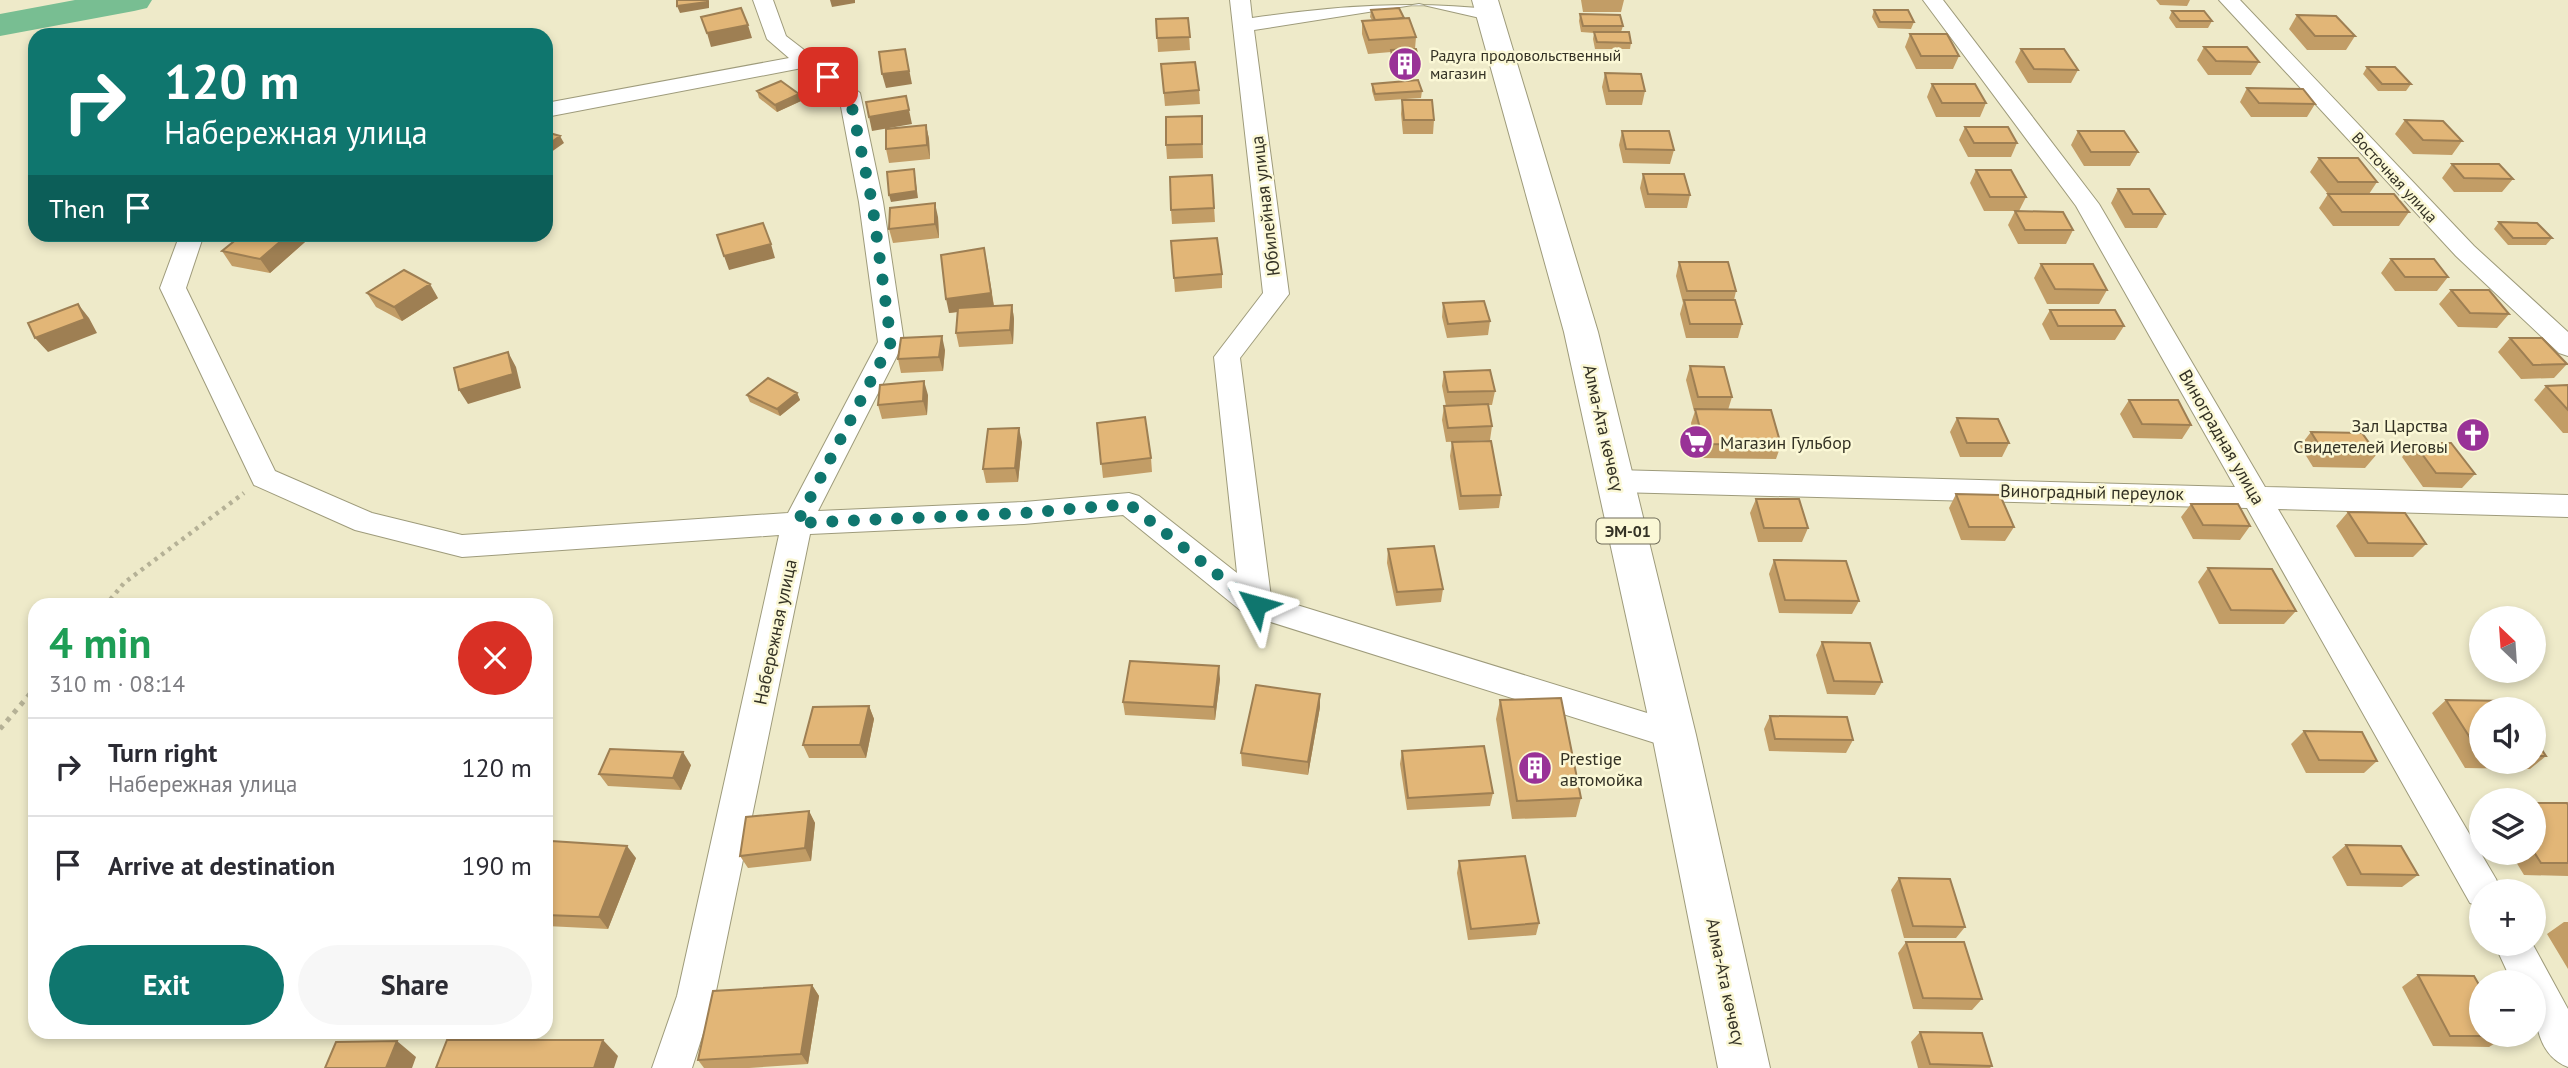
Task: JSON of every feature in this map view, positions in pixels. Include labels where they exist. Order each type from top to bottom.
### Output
[{"type":"highway","name":"Алма-Ата көчөсү","points":[[1487,7],[1581,331],[1674,735],[1744,1068]]},
{"type":"street","name":"Набережная улица","points":[[672,1068],[696,996],[778,625],[797,523],[891,342],[872,202],[849,93],[777,39],[763,0]]},
{"type":"street","name":"Юбилейная улица","points":[[1240,0],[1276,294],[1227,357],[1256,605]]},
{"type":"street","points":[[1243,26],[1411,0]]},
{"type":"street","points":[[1426,0],[1487,7]]},
{"type":"street","name":"Виноградная улица","points":[[1933,0],[2087,204],[2476,879]]},
{"type":"street","name":"Восточная улица","points":[[2229,0],[2465,251],[2568,348]]},
{"type":"street","points":[[553,109],[806,61]]},
{"type":"street","points":[[189,242],[173,288],[264,478],[365,522],[462,546],[797,523],[1024,513],[1129,504],[1256,605],[1674,735]]},
{"type":"street","name":"Виноградный переулок","points":[[1616,481],[2568,506]]},
{"type":"street","points":[[2546,1007],[2568,1048]]},
{"type":"path","points":[[112,598],[124,583],[264,478]]},
{"type":"path","points":[[0,729],[28,696]]},
{"type":"building","points":[[677,0],[707,0],[707,2],[677,6]]},
{"type":"building","points":[[741,8],[748,25],[707,33],[701,17]]},
{"type":"building","points":[[1399,8],[1404,18],[1375,20],[1371,10]]},
{"type":"building","points":[[1874,10],[1908,10],[1914,22],[1880,22]]},
{"type":"building","points":[[2172,11],[2204,11],[2212,21],[2180,21]]},
{"type":"building","points":[[1580,14],[1620,15],[1623,26],[1583,26]]},
{"type":"building","points":[[2297,15],[2336,16],[2355,36],[2315,36]]},
{"type":"building","points":[[1188,18],[1190,37],[1157,38],[1156,19]]},
{"type":"building","points":[[1409,18],[1416,37],[1369,40],[1362,21]]},
{"type":"building","points":[[1594,32],[1629,32],[1631,43],[1597,42]]},
{"type":"building","points":[[1910,34],[1947,34],[1959,56],[1921,56]]},
{"type":"building","points":[[2204,47],[2247,47],[2259,62],[2216,61]]},
{"type":"building","points":[[905,49],[909,71],[882,74],[879,52]]},
{"type":"building","points":[[1416,49],[1420,65],[1394,66],[1391,50]]},
{"type":"building","points":[[2021,49],[2064,49],[2078,70],[2034,69]]},
{"type":"building","points":[[1195,62],[1199,90],[1164,93],[1161,64]]},
{"type":"building","points":[[2367,67],[2395,67],[2411,84],[2382,84]]},
{"type":"building","points":[[1605,73],[1641,74],[1645,91],[1609,91]]},
{"type":"building","points":[[1418,80],[1422,91],[1375,94],[1372,84]]},
{"type":"building","points":[[781,81],[799,94],[775,105],[757,91]]},
{"type":"building","points":[[1932,84],[1975,84],[1986,103],[1942,103]]},
{"type":"building","points":[[2247,88],[2303,89],[2315,104],[2259,103]]},
{"type":"building","points":[[906,96],[909,110],[869,117],[866,102]]},
{"type":"building","points":[[1402,100],[1432,100],[1434,120],[1404,120]]},
{"type":"building","points":[[1202,116],[1202,144],[1166,145],[1166,117]]},
{"type":"building","points":[[2405,120],[2443,121],[2462,141],[2423,140]]},
{"type":"building","points":[[926,125],[927,145],[886,149],[886,129]]},
{"type":"building","points":[[1965,127],[2008,127],[2017,143],[1974,143]]},
{"type":"building","points":[[1622,131],[1669,131],[1674,150],[1626,149]]},
{"type":"building","points":[[2078,131],[2124,131],[2138,152],[2091,152]]},
{"type":"building","points":[[2319,158],[2358,158],[2377,182],[2338,182]]},
{"type":"building","points":[[2452,164],[2499,164],[2513,179],[2464,178]]},
{"type":"building","points":[[914,169],[916,191],[889,195],[887,172]]},
{"type":"building","points":[[1976,170],[2011,170],[2026,197],[1990,197]]},
{"type":"building","points":[[1643,174],[1684,174],[1690,195],[1648,194]]},
{"type":"building","points":[[1212,175],[1214,208],[1171,210],[1170,177]]},
{"type":"building","points":[[2118,189],[2149,189],[2165,214],[2133,214]]},
{"type":"building","points":[[2328,194],[2394,194],[2409,212],[2342,212]]},
{"type":"building","points":[[935,203],[935,224],[889,229],[890,208]]},
{"type":"building","points":[[2015,211],[2063,212],[2073,230],[2025,230]]},
{"type":"building","points":[[2499,222],[2537,223],[2552,238],[2513,238]]},
{"type":"building","points":[[763,223],[771,244],[724,256],[717,235]]},
{"type":"building","points":[[1217,238],[1222,274],[1174,278],[1171,241]]},
{"type":"building","points":[[233,242],[280,242],[260,259],[222,251]]},
{"type":"building","points":[[984,248],[991,293],[946,299],[941,255]]},
{"type":"building","points":[[2391,259],[2434,259],[2448,277],[2405,277]]},
{"type":"building","points":[[1679,262],[1728,262],[1736,291],[1687,291]]},
{"type":"building","points":[[2041,264],[2093,264],[2107,290],[2055,289]]},
{"type":"building","points":[[404,270],[430,284],[394,307],[367,293]]},
{"type":"building","points":[[2451,290],[2489,290],[2509,314],[2470,313]]},
{"type":"building","points":[[1684,300],[1735,300],[1742,324],[1690,324]]},
{"type":"building","points":[[1484,301],[1490,321],[1448,324],[1443,303]]},
{"type":"building","points":[[78,304],[85,319],[35,338],[28,323]]},
{"type":"building","points":[[1012,305],[1010,330],[956,333],[958,308]]},
{"type":"building","points":[[2050,310],[2115,310],[2124,326],[2058,326]]},
{"type":"building","points":[[942,336],[939,357],[898,359],[901,338]]},
{"type":"building","points":[[2510,338],[2542,338],[2567,364],[2533,365]]},
{"type":"building","points":[[508,352],[513,374],[459,390],[454,368]]},
{"type":"building","points":[[1690,366],[1724,367],[1732,397],[1698,397]]},
{"type":"building","points":[[1490,370],[1495,391],[1448,392],[1444,372]]},
{"type":"building","points":[[768,378],[797,393],[777,409],[747,395]]},
{"type":"building","points":[[924,381],[923,401],[878,405],[880,385]]},
{"type":"building","points":[[2568,385],[2568,410],[2546,386]]},
{"type":"building","points":[[2129,400],[2178,400],[2191,425],[2142,424]]},
{"type":"building","points":[[1488,404],[1492,426],[1448,428],[1444,406]]},
{"type":"building","points":[[1695,409],[1771,410],[1781,445],[1704,444]]},
{"type":"building","points":[[1145,417],[1151,458],[1101,464],[1097,423]]},
{"type":"building","points":[[1957,418],[1998,419],[2009,443],[1967,443]]},
{"type":"building","points":[[1019,428],[1015,468],[983,469],[988,429]]},
{"type":"building","points":[[2311,432],[2362,433],[2377,454],[2324,453]]},
{"type":"building","points":[[1491,441],[1501,495],[1461,496],[1452,442]]},
{"type":"building","points":[[2414,443],[2451,443],[2475,474],[2436,473]]},
{"type":"building","points":[[1956,494],[2000,495],[2014,527],[1969,527]]},
{"type":"building","points":[[1756,499],[1799,499],[1808,528],[1764,528]]},
{"type":"building","points":[[2191,504],[2238,504],[2250,526],[2203,525]]},
{"type":"building","points":[[2348,512],[2405,513],[2426,544],[2368,543]]},
{"type":"building","points":[[1434,546],[1443,589],[1397,592],[1388,549]]},
{"type":"building","points":[[1774,560],[1846,561],[1859,601],[1785,600]]},
{"type":"building","points":[[2208,568],[2272,569],[2296,611],[2231,610]]},
{"type":"building","points":[[1822,642],[1870,643],[1882,682],[1834,681]]},
{"type":"building","points":[[1130,661],[1219,666],[1214,707],[1123,702]]},
{"type":"building","points":[[1256,685],[1320,694],[1308,762],[1241,753]]},
{"type":"building","name":"Prestige автомойка","points":[[1561,698],[1581,798],[1517,801],[1500,700]]},
{"type":"building","points":[[2446,700],[2469,700],[2469,736]]},
{"type":"building","points":[[869,706],[860,745],[803,745],[813,707]]},
{"type":"building","points":[[1770,716],[1847,717],[1853,740],[1775,739]]},
{"type":"building","points":[[2304,731],[2362,732],[2377,761],[2319,760]]},
{"type":"building","points":[[1484,746],[1493,793],[1408,798],[1402,751]]},
{"type":"building","points":[[610,749],[683,752],[673,778],[599,774]]},
{"type":"building","points":[[2546,803],[2568,805],[2568,863],[2546,863]]},
{"type":"building","points":[[809,811],[805,848],[740,856],[746,817]]},
{"type":"building","points":[[553,841],[627,846],[599,917],[553,915]]},
{"type":"building","points":[[2346,845],[2401,846],[2418,875],[2361,874]]},
{"type":"building","points":[[1525,856],[1539,923],[1471,929],[1459,861]]},
{"type":"building","points":[[1899,878],[1950,879],[1965,927],[1913,926]]},
{"type":"building","points":[[1906,942],[1964,942],[1982,999],[1923,998]]},
{"type":"building","points":[[2418,975],[2469,976],[2469,1036],[2450,1036]]},
{"type":"building","points":[[812,985],[801,1054],[698,1060],[713,991]]},
{"type":"building","points":[[1920,1032],[1982,1033],[1992,1066],[1930,1064]]},
{"type":"building","points":[[447,1040],[603,1040],[594,1068],[436,1068]]},
{"type":"building","points":[[397,1041],[386,1068],[325,1068],[336,1042]]},
{"type":"waterway","points":[[0,25],[134,0]]},
{"type":"place","name":"Радуга продовольственный магазин","points":[[1405,64]]},
{"type":"place","name":"Зал Царства Свидетелей Иеговы","points":[[2473,435]]},
{"type":"place","name":"Магазин Гульбор","points":[[1696,442]]},
{"type":"place","name":"Prestige автомойка","points":[[1535,768]]},
{"type":"route","points":[[828,77],[849,93],[872,202],[891,342],[797,523],[1024,513],[1129,504],[1256,605]]}]
